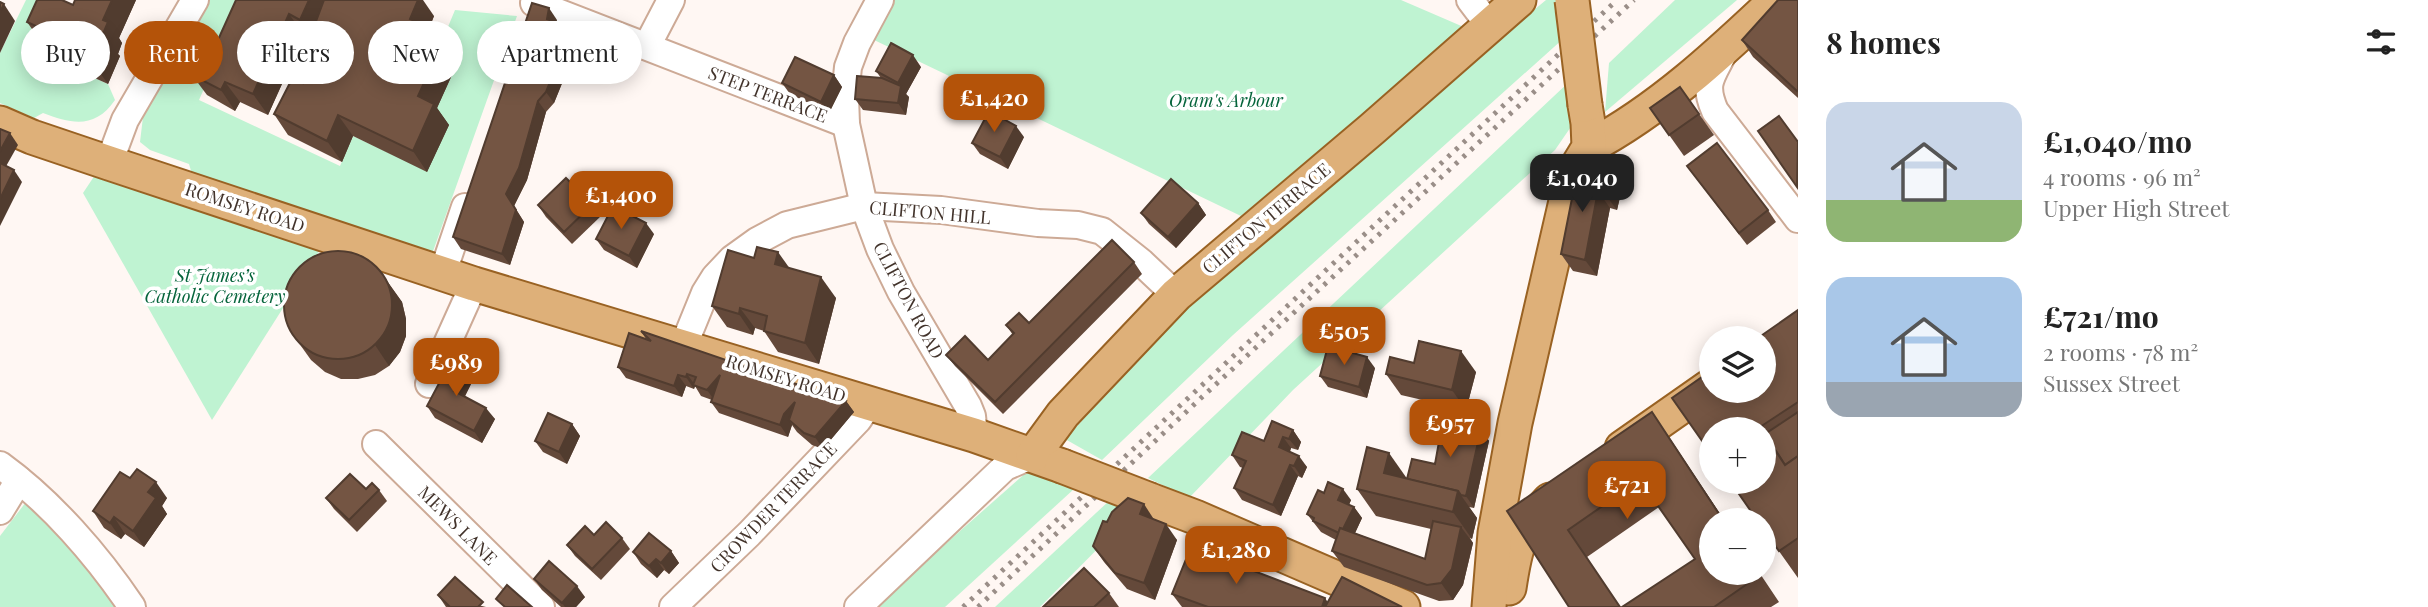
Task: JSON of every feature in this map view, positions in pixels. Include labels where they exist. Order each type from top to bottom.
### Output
[{"type":"main road","name":"CLIFTON TERRACE","points":[[1048,461],[1057,421],[1176,295],[1372,129],[1480,13],[1519,0]]},
{"type":"main road","points":[[1572,0],[1589,147]]},
{"type":"main road","points":[[1489,607],[1495,533],[1515,423],[1572,175],[1589,147],[1612,135],[1726,47],[1776,0]]},
{"type":"main road","name":"ROMSEY ROAD","points":[[0,123],[108,163],[474,284],[974,435],[1150,500],[1403,607]]},
{"type":"main road","points":[[1504,607],[1518,539],[1527,524],[1576,481],[1699,394]]},
{"type":"main road","points":[[1508,468],[1534,490],[1576,481]]},
{"type":"street","points":[[108,163],[125,120],[195,0]]},
{"type":"street","points":[[648,46],[671,0]]},
{"type":"street","name":"CLIFTON ROAD","points":[[880,0],[857,43],[848,67],[846,124],[864,206],[880,248],[901,292],[968,406],[974,435]]},
{"type":"street","name":"STEP TERRACE","points":[[532,9],[648,46],[846,124]]},
{"type":"street","points":[[1726,47],[1710,80],[1707,92],[1711,102],[1715,111],[1798,219]]},
{"type":"street","points":[[443,272],[475,180]]},
{"type":"street","name":"CLIFTON HILL","points":[[683,347],[705,293],[715,277],[732,259],[757,241],[787,225],[864,206],[941,210],[1038,223],[1078,225],[1102,231],[1176,295]]},
{"type":"street","points":[[429,384],[474,284]]},
{"type":"street","name":"CROWDER TERRACE","points":[[673,607],[750,534],[858,420],[869,404]]},
{"type":"street","name":"MEWS LANE","points":[[376,444],[541,607]]},
{"type":"street","points":[[858,607],[1005,467],[1048,461]]},
{"type":"street","points":[[0,511],[10,472],[77,536],[132,607]]},
{"type":"green space","points":[[26,0],[44,0],[35,21],[21,21],[21,84],[108,84],[115,100],[99,116],[82,122],[43,113],[34,118],[0,103],[0,53]]},
{"type":"green space","points":[[202,0],[243,0],[223,45],[223,21],[191,21]]},
{"type":"green space","name":"Oram's Arbour","points":[[893,0],[1401,0],[1466,28],[1241,216],[872,39]]},
{"type":"green space","points":[[1546,0],[1558,0],[1564,38],[1233,335],[1102,460],[1065,439],[1222,269]]},
{"type":"green space","points":[[1675,0],[1737,0],[1605,112],[1609,63]]},
{"type":"green space","points":[[455,10],[517,16],[515,21],[477,21],[477,84],[493,84],[432,254],[192,174],[189,164],[150,150],[140,142],[143,117],[160,84],[206,84],[199,100],[340,166],[353,136],[427,171],[432,117],[448,84],[463,84],[463,21],[450,21]]},
{"type":"green space","points":[[1570,81],[1577,118],[1555,150],[1293,390],[1189,498],[1148,478]]},
{"type":"green space","name":"St James’s Catholic Cemetery","points":[[95,175],[323,245],[212,420],[83,193]]},
{"type":"green space","points":[[1028,471],[1054,472],[1074,489],[945,607],[874,607]]},
{"type":"green space","points":[[1110,500],[1136,510],[1040,607],[995,607]]},
{"type":"green space","points":[[26,502],[80,557],[116,607],[0,607],[0,536]]},
{"type":"building","points":[[37,0],[62,0],[73,5],[75,0],[112,0],[103,20],[106,21],[27,21]]},
{"type":"building","points":[[236,0],[309,0],[300,20],[289,14],[286,21],[237,21],[237,84],[258,84],[253,94],[225,82],[221,90],[209,84],[223,84],[223,29]]},
{"type":"building","points":[[324,0],[418,0],[410,19],[414,21],[368,21],[368,84],[424,84],[418,96],[434,104],[413,151],[338,115],[327,141],[274,114],[289,84],[354,84],[354,21],[316,21]]},
{"type":"building","points":[[1778,0],[1798,0],[1797,91],[1742,40]]},
{"type":"building","points":[[532,3],[549,8],[547,19],[553,21],[526,21]]},
{"type":"building","points":[[891,43],[913,55],[898,83],[876,71]]},
{"type":"building","points":[[795,57],[834,75],[821,102],[782,83]]},
{"type":"building","points":[[857,76],[882,78],[901,86],[898,103],[855,99]]},
{"type":"building","points":[[505,84],[549,84],[538,101],[519,168],[506,194],[516,210],[502,254],[453,237]]},
{"type":"building","points":[[1680,87],[1699,114],[1669,135],[1650,108]]},
{"type":"building","points":[[989,111],[1016,126],[1000,157],[972,143]]},
{"type":"building","points":[[1779,116],[1798,142],[1797,187],[1758,131]]},
{"type":"building","points":[[0,129],[10,133],[0,151]]},
{"type":"building","points":[[1717,143],[1768,210],[1739,233],[1687,166]]},
{"type":"building","points":[[0,163],[14,170],[0,199]]},
{"type":"building","points":[[1578,168],[1609,181],[1605,194],[1598,191],[1585,260],[1561,254]]},
{"type":"building","points":[[566,178],[593,204],[564,232],[538,205]]},
{"type":"building","points":[[1171,179],[1198,203],[1168,237],[1141,213]]},
{"type":"building","points":[[613,206],[646,223],[629,256],[596,239]]},
{"type":"building","points":[[1112,240],[1134,262],[995,402],[946,355],[965,336],[988,360],[1014,333],[1006,325],[1019,313],[1029,323]]},
{"type":"building","points":[[757,247],[778,252],[775,264],[821,277],[805,343],[764,331],[767,316],[740,308],[739,314],[712,306],[728,250],[754,258]]},
{"type":"building","points":[[338,251],[359,255],[376,267],[388,284],[392,305],[388,326],[376,343],[359,355],[338,359],[317,355],[300,343],[288,326],[284,305],[288,284],[300,267],[317,255]]},
{"type":"building","points":[[1798,310],[1798,402],[1775,417],[1699,417],[1699,436],[1672,398],[1699,379],[1699,403],[1776,403],[1775,326]]},
{"type":"building","points":[[641,331],[846,401],[815,437],[804,433],[789,420],[795,402],[784,414],[780,425],[711,402],[720,375],[707,390],[693,385],[696,377],[687,374],[686,377],[678,375],[674,386],[618,367],[629,333],[651,341]]},
{"type":"building","points":[[1419,341],[1461,351],[1452,390],[1386,374],[1390,357],[1414,363]]},
{"type":"building","points":[[1328,346],[1367,357],[1359,387],[1320,376]]},
{"type":"building","points":[[453,357],[467,365],[454,391],[486,408],[474,431],[427,406]]},
{"type":"building","points":[[1652,412],[1699,483],[1699,494],[1706,494],[1715,508],[1699,508],[1699,585],[1746,585],[1714,607],[1622,607],[1695,559],[1640,480],[1568,530],[1620,607],[1569,607],[1507,511]]},
{"type":"building","points":[[1798,412],[1798,456],[1785,465],[1776,451],[1776,427]]},
{"type":"building","points":[[548,413],[572,424],[559,452],[535,441]]},
{"type":"building","points":[[1443,420],[1481,429],[1466,496],[1458,491],[1407,479],[1412,459],[1435,464]]},
{"type":"building","points":[[1272,421],[1293,430],[1289,439],[1283,437],[1279,447],[1299,456],[1294,466],[1290,465],[1273,505],[1234,488],[1246,461],[1232,455],[1242,432],[1264,441]]},
{"type":"building","points":[[1367,447],[1389,453],[1384,473],[1458,491],[1453,512],[1357,489]]},
{"type":"building","points":[[1776,451],[1785,465],[1798,456],[1798,538],[1779,551],[1776,547],[1776,508],[1749,508],[1739,494],[1776,494]]},
{"type":"building","points":[[137,469],[156,482],[148,492],[156,498],[133,531],[114,517],[110,523],[93,511],[120,472],[130,478]]},
{"type":"building","points":[[350,474],[366,489],[372,483],[379,490],[349,520],[326,498]]},
{"type":"building","points":[[1328,482],[1343,489],[1338,500],[1354,507],[1339,533],[1313,521],[1314,518],[1307,514],[1318,490],[1324,493]]},
{"type":"building","points":[[1128,498],[1144,504],[1140,514],[1166,524],[1144,583],[1115,573],[1093,546],[1103,521],[1107,522],[1112,512]]},
{"type":"building","points":[[1433,521],[1461,527],[1452,569],[1441,583],[1427,585],[1332,551],[1340,528],[1425,559]]},
{"type":"building","points":[[606,522],[622,538],[592,569],[567,545],[585,526],[594,535]]},
{"type":"building","points":[[649,533],[671,551],[661,563],[656,559],[649,566],[633,552]]},
{"type":"building","points":[[1191,547],[1325,598],[1322,607],[1208,607],[1172,594]]},
{"type":"building","points":[[549,561],[577,586],[562,603],[534,579]]},
{"type":"building","points":[[1084,568],[1109,593],[1094,607],[1043,607]]},
{"type":"building","points":[[455,577],[483,602],[478,607],[450,607],[438,595]]},
{"type":"building","points":[[1342,577],[1402,607],[1325,607]]},
{"type":"building","points":[[507,585],[532,607],[505,607],[496,599]]},
{"type":"railway","points":[[963,607],[1617,0]]},
{"type":"railway","points":[[978,607],[1634,0]]}]
